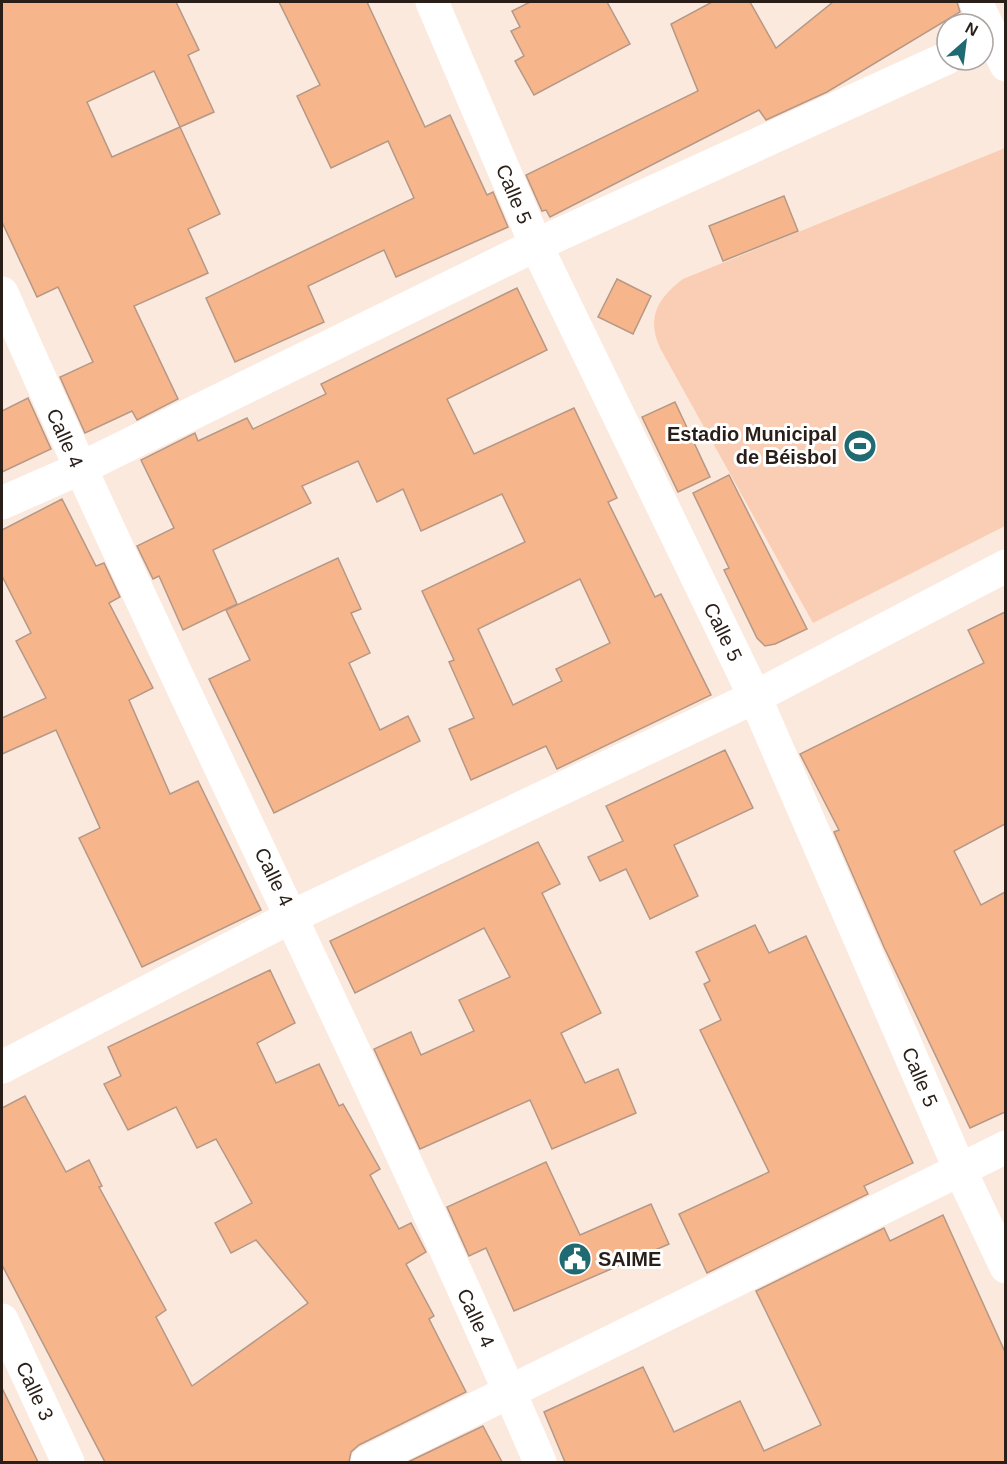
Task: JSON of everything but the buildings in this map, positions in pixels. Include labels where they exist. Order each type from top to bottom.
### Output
[{"type":"street","name":"Calle 5","points":[[432,2],[536,245],[755,697],[960,1170],[1005,1267]]},
{"type":"street","points":[[976,2],[997,44]]},
{"type":"street","points":[[2,503],[79,470],[536,245],[935,63]]},
{"type":"street","name":"Calle 4","points":[[2,294],[79,470],[293,916],[540,1462]]},
{"type":"street","points":[[2,1067],[293,916],[755,697],[1005,566]]},
{"type":"street","points":[[367,1462],[1005,1147]]},
{"type":"street","name":"Calle 3","points":[[2,1320],[68,1462]]},
{"type":"shaded area","name":"Estadio Municipal de Béisbol","points":[[1005,148],[1005,526],[813,623],[660,348],[654,327],[657,309],[667,293],[683,279]]},
{"type":"place","name":"Estadio Municipal de Béisbol","points":[[860,446]]},
{"type":"place","name":"SAIME","points":[[575,1259]]}]
